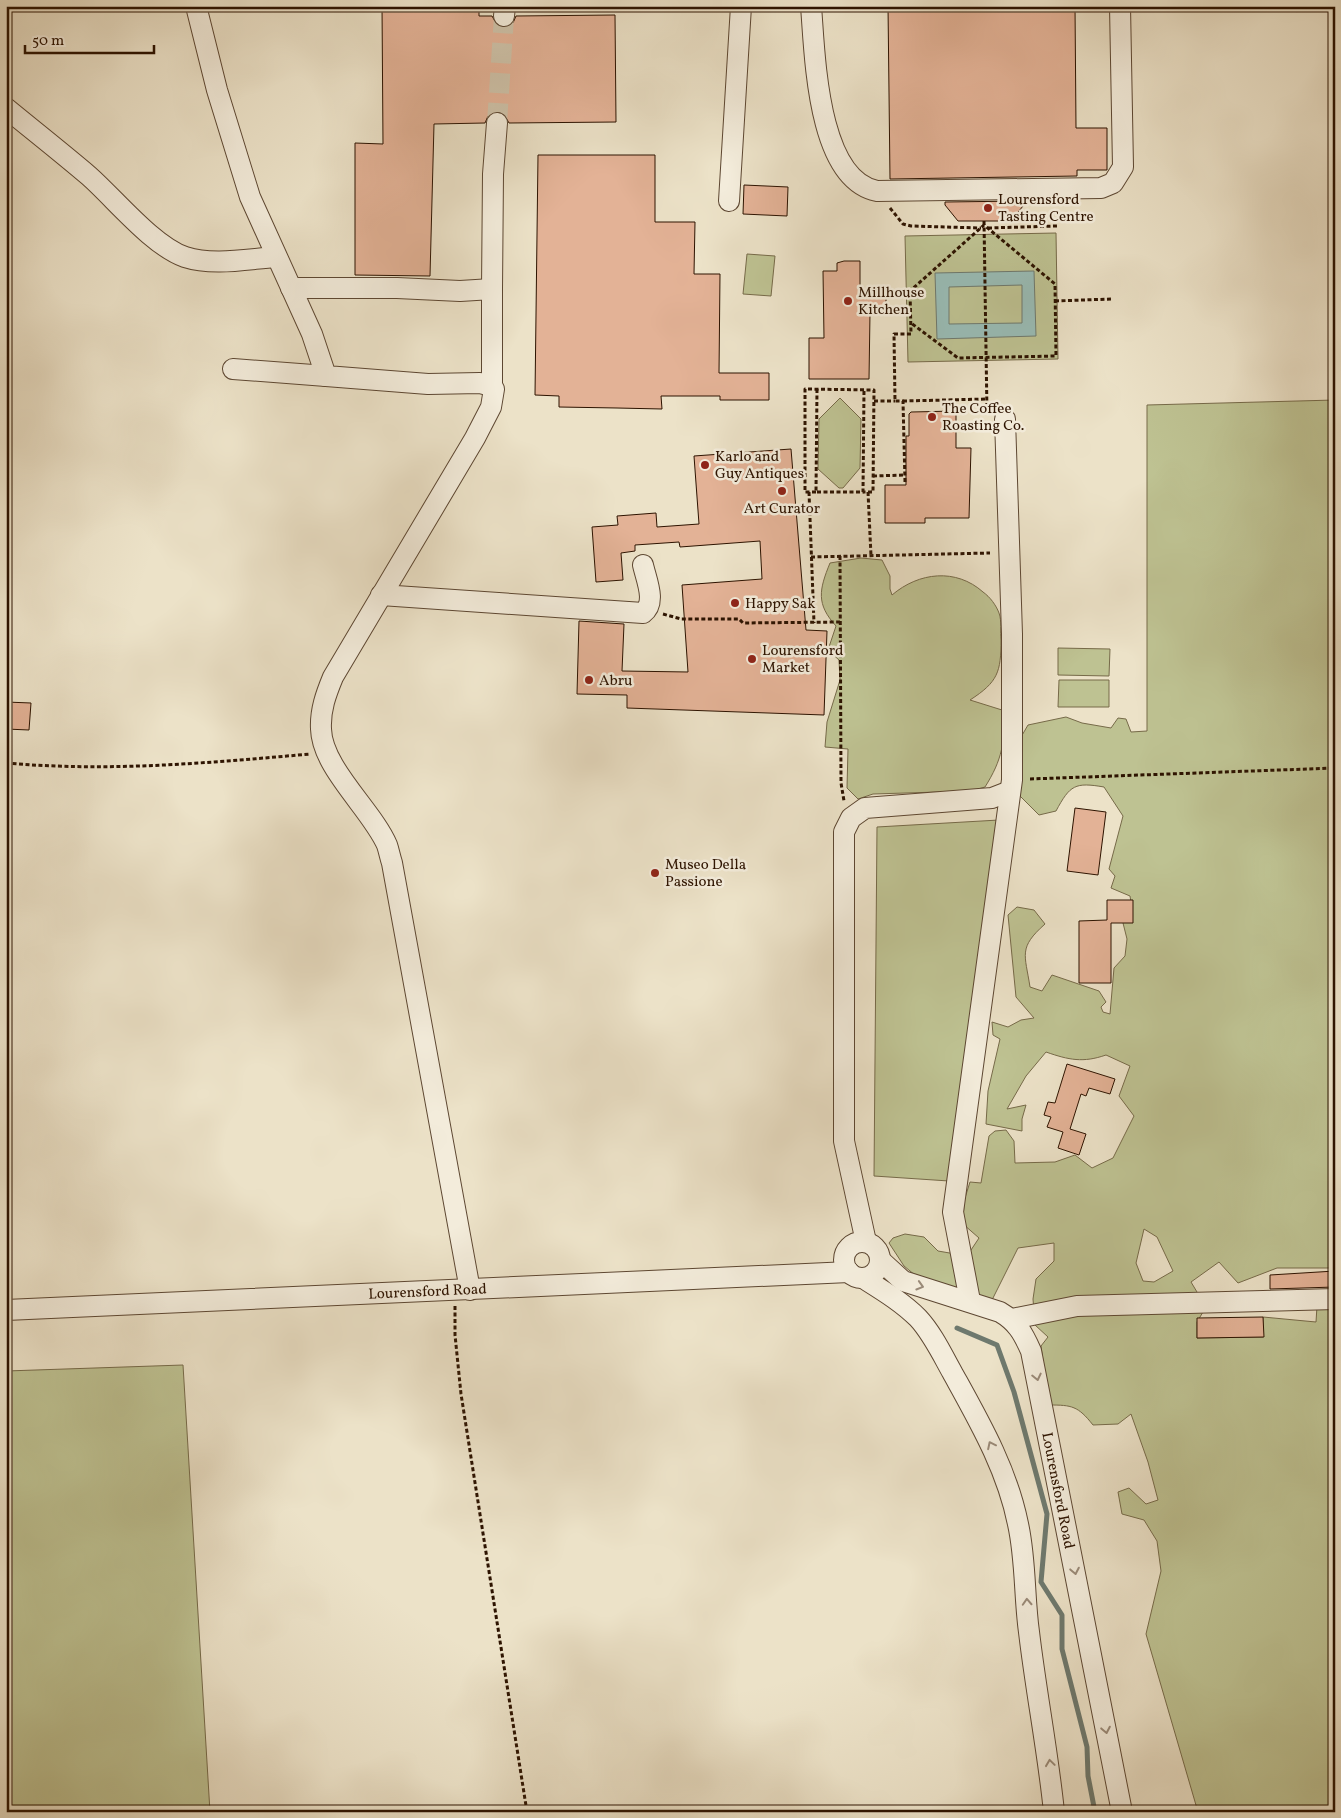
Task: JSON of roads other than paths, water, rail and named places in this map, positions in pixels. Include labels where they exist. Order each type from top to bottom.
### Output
[{"type":"street","points":[[196,6],[217,90],[250,198],[312,334],[326,376]]},
{"type":"street","points":[[729,201],[741,6]]},
{"type":"street","points":[[811,6],[816,76],[820,104],[828,130],[841,163],[851,177],[864,188],[874,191],[1101,188],[1113,183],[1123,167],[1120,6]]},
{"type":"street","points":[[6,108],[89,176],[154,238],[175,252],[192,259],[212,261],[276,257]]},
{"type":"street","points":[[462,1290],[392,863],[386,844],[327,751],[321,730],[324,698],[332,677],[475,438],[495,395],[492,386],[492,289],[493,174],[497,123]]},
{"type":"street","points":[[291,288],[397,288],[460,291],[492,289]]},
{"type":"street","points":[[233,369],[428,384],[480,383],[492,386]]},
{"type":"street","points":[[970,1301],[953,1212],[1011,786],[1012,634],[1005,419]]},
{"type":"street","points":[[381,595],[643,613],[647,610],[650,592],[643,565]]},
{"type":"street","points":[[866,1242],[844,1141],[843,839],[846,824],[865,808],[873,806],[992,798],[1011,786]]},
{"type":"street","points":[[856,1275],[871,1275],[877,1269],[880,1260],[878,1252],[873,1245],[866,1242],[851,1246],[846,1252],[845,1266],[856,1275],[896,1299],[919,1319],[931,1335],[1002,1466],[1012,1497],[1023,1552],[1029,1631],[1050,1767],[1054,1812]]},
{"type":"street","name":"Lourensford Road","points":[[880,1260],[903,1281],[988,1306],[1012,1319],[1021,1330],[1033,1360],[1122,1812]]},
{"type":"street","name":"Lourensford Road","points":[[6,1310],[856,1275]]},
{"type":"street","points":[[1012,1319],[1077,1306],[1335,1299]]},
{"type":"water","points":[[1034,271],[1036,336],[937,339],[935,273]],"holes":[[[1022,285],[1022,323],[949,324],[949,287]]]},
{"type":"waterway","points":[[957,1328],[997,1345],[1014,1392],[1047,1514],[1041,1582],[1062,1615],[1062,1649],[1087,1747],[1088,1776],[1095,1812]]},
{"type":"tunnel","points":[[497,123],[504,16]]},
{"type":"place","name":"Lourensford Tasting Centre","points":[[988,208]]},
{"type":"place","name":"Millhouse Kitchen","points":[[848,301]]},
{"type":"place","name":"The Coffee Roasting Co.","points":[[932,417]]},
{"type":"place","name":"Karlo and Guy Antiques","points":[[705,465]]},
{"type":"place","name":"Art Curator","points":[[782,491]]},
{"type":"place","name":"Happy Sak","points":[[735,603]]},
{"type":"place","name":"Lourensford Market","points":[[752,659]]},
{"type":"place","name":"Abru","points":[[589,680]]},
{"type":"place","name":"Museo Della Passione","points":[[655,873]]}]
